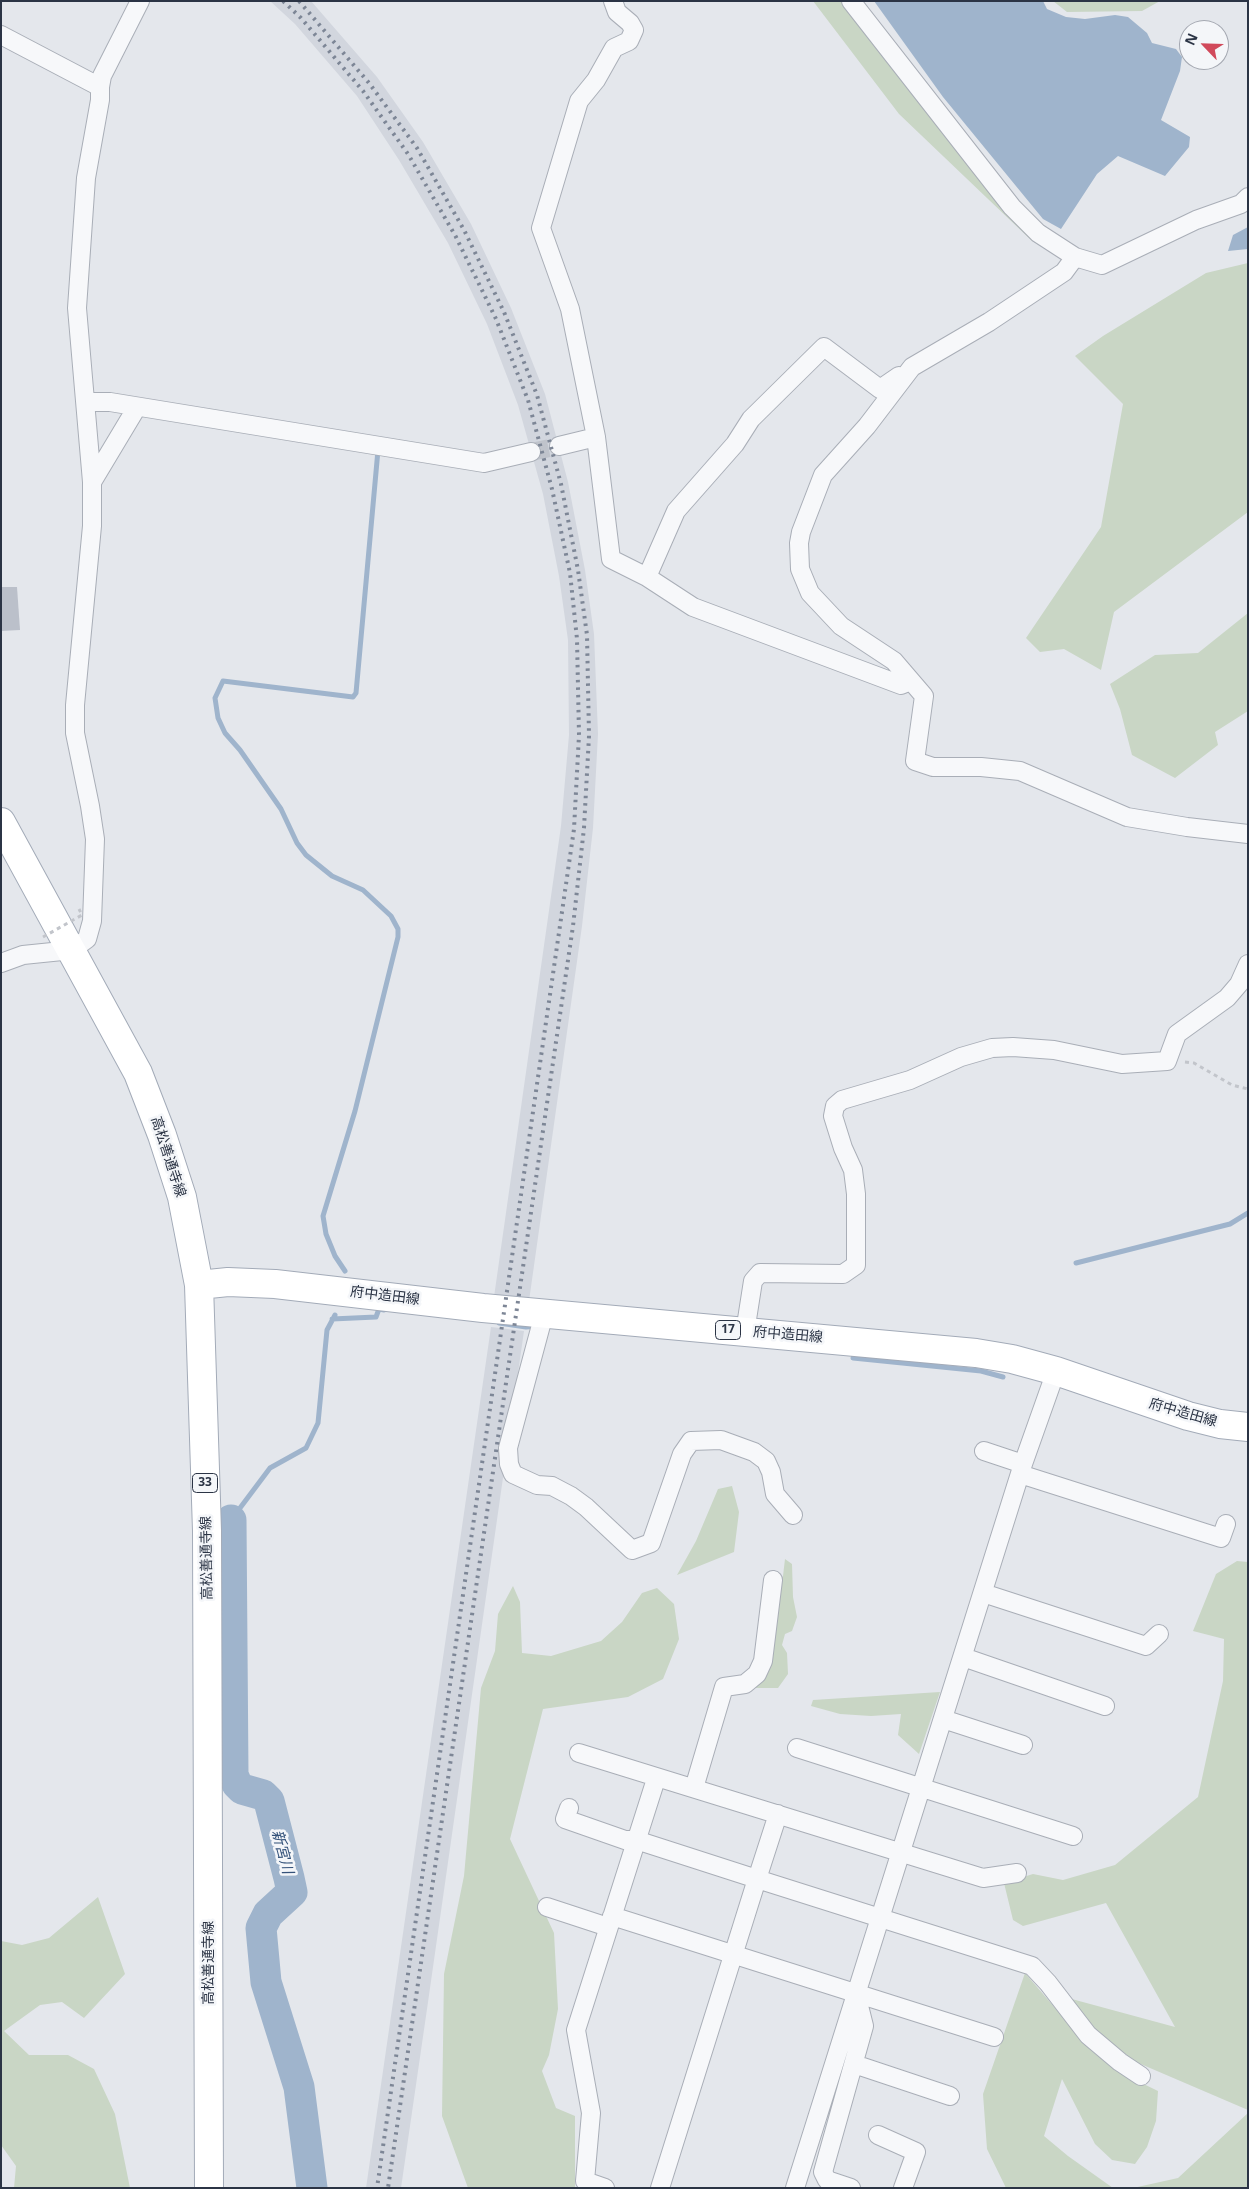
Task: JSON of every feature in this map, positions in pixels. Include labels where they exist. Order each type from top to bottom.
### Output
[{"type":"main road","name":"高松善通寺線","points":[[1,822],[138,1073],[162,1135],[182,1197],[199,1285],[207,1540],[209,2188]]},
{"type":"main road","name":"府中造田線","points":[[199,1285],[228,1282],[276,1284],[544,1314],[956,1351],[1012,1359],[1056,1371],[1188,1416],[1220,1424],[1248,1427]]},
{"type":"street","points":[[1,964],[23,955],[72,950],[87,939],[92,921],[95,838],[75,733],[92,526],[92,482],[77,308],[86,178],[100,100],[102,76],[140,1]]},
{"type":"street","points":[[613,1],[617,12],[630,23],[634,30],[629,41],[614,48],[596,80],[579,101],[541,228],[570,310],[596,437],[611,559],[647,577],[693,607],[901,685],[911,681]]},
{"type":"street","points":[[851,1],[1012,207],[1038,233],[1075,257],[1102,265],[1196,220],[1241,204],[1248,197]]},
{"type":"street","points":[[1,35],[100,87]]},
{"type":"street","points":[[647,577],[676,511],[735,444],[751,419],[824,347],[880,389],[912,367],[1006,311],[1064,272],[1075,257]]},
{"type":"street","points":[[912,367],[867,426],[824,475],[804,524],[799,543],[800,569],[810,593],[841,626],[894,661],[924,696],[915,761],[933,767],[981,767],[1020,771],[1127,817],[1187,827],[1248,834]]},
{"type":"street","points":[[86,402],[110,402],[484,463],[531,452]]},
{"type":"street","points":[[92,482],[137,407]]},
{"type":"street","points":[[558,446],[596,437]]},
{"type":"street","points":[[746,1332],[753,1281],[760,1273],[843,1274],[856,1266],[856,1194],[853,1170],[843,1148],[833,1116],[835,1106],[842,1100],[910,1080],[960,1057],[992,1048],[1013,1047],[1054,1050],[1122,1064],[1167,1060],[1177,1034],[1226,998],[1239,984],[1248,964]]},
{"type":"street","points":[[544,1314],[508,1448],[509,1464],[514,1474],[537,1485],[552,1486],[571,1496],[586,1507],[632,1550],[651,1543],[682,1454],[691,1441],[721,1440],[754,1452],[766,1461],[771,1472],[775,1494],[792,1515]]},
{"type":"street","points":[[795,2188],[879,1917],[984,1593],[1021,1469],[1056,1371]]},
{"type":"street","points":[[984,1451],[1021,1469],[1221,1538],[1226,1524]]},
{"type":"street","points":[[694,1788],[724,1687],[745,1684],[757,1674],[764,1661],[773,1580]]},
{"type":"street","points":[[984,1593],[1146,1646],[1159,1634]]},
{"type":"street","points":[[963,1658],[1104,1706]]},
{"type":"street","points":[[943,1720],[1023,1745]]},
{"type":"street","points":[[797,1748],[1073,1836]]},
{"type":"street","points":[[579,1754],[983,1878],[1017,1872]]},
{"type":"street","points":[[605,2188],[585,2181],[591,2113],[576,2030],[656,1779]]},
{"type":"street","points":[[569,1808],[565,1819],[625,1840],[636,1840],[1032,1966],[1048,1982],[1088,2035],[1120,2062],[1141,2076]]},
{"type":"street","points":[[660,2188],[778,1814]]},
{"type":"street","points":[[547,1907],[610,1921],[734,1954],[994,2037]]},
{"type":"street","points":[[851,2188],[827,2180],[823,2172],[864,2026],[856,1993]]},
{"type":"street","points":[[854,2064],[950,2096]]},
{"type":"street","points":[[878,2135],[916,2152],[904,2188]]},
{"type":"path","points":[[43,937],[82,916],[79,909]]},
{"type":"path","points":[[1167,1060],[1194,1064],[1232,1085],[1248,1089]]},
{"type":"shaded area","points":[[270,1],[311,1],[377,77],[423,142],[471,224],[511,308],[545,394],[568,482],[585,570],[594,634],[598,734],[593,828],[582,926],[529,1301],[494,1297],[561,826],[569,735],[568,640],[559,576],[543,494],[518,405],[487,324],[448,243],[399,160],[357,96],[295,24]]},
{"type":"shaded area","points":[[491,1327],[524,1331],[427,2009],[401,2188],[366,2188]]},
{"type":"green space","points":[[813,1],[844,1],[1045,248],[1032,241],[899,114]]},
{"type":"green space","points":[[1053,1],[1160,1],[1142,11],[1067,12]]},
{"type":"green space","points":[[1248,263],[1248,512],[1114,612],[1101,670],[1064,649],[1040,652],[1026,638],[1101,527],[1123,404],[1075,356],[1103,336],[1206,273]]},
{"type":"green space","points":[[1248,613],[1248,711],[1215,732],[1218,745],[1175,778],[1132,755],[1120,709],[1110,684],[1155,655],[1198,653]]},
{"type":"green space","points":[[732,1486],[739,1512],[734,1552],[677,1575],[696,1541],[718,1489]]},
{"type":"green space","points":[[785,1559],[792,1564],[793,1597],[797,1617],[792,1631],[785,1634],[782,1645],[787,1653],[788,1674],[778,1688],[754,1688],[783,1576]]},
{"type":"green space","points":[[1237,1561],[1248,1562],[1248,2110],[1136,2062],[1094,2031],[1068,1998],[1175,2027],[1106,1903],[1023,1926],[1013,1920],[1004,1883],[1033,1874],[1063,1880],[1115,1865],[1198,1797],[1223,1681],[1224,1639],[1193,1631],[1216,1574]]},
{"type":"green space","points":[[513,1586],[520,1602],[522,1653],[551,1656],[601,1641],[622,1622],[642,1593],[657,1588],[674,1604],[679,1639],[663,1679],[628,1697],[543,1709],[510,1839],[554,1933],[558,2009],[549,2055],[542,2071],[556,2108],[575,2116],[575,2188],[468,2188],[442,2116],[444,1974],[464,1876],[481,1688],[495,1651],[498,1614]]},
{"type":"green space","points":[[940,1692],[919,1754],[898,1735],[901,1714],[871,1716],[840,1714],[811,1706],[813,1700]]},
{"type":"green space","points":[[98,1897],[125,1974],[84,2018],[62,2002],[40,2005],[4,2031],[29,2055],[68,2055],[94,2069],[115,2114],[130,2188],[14,2188],[16,2166],[1,2145],[1,1941],[22,1945],[49,1938]]},
{"type":"green space","points":[[1025,1973],[1092,2051],[1127,2076],[1158,2091],[1156,2121],[1147,2147],[1135,2164],[1112,2160],[1095,2144],[1062,2079],[1044,2136],[1068,2156],[1113,2188],[1006,2188],[987,2149],[983,2094]]},
{"type":"green space","points":[[1248,2113],[1248,2188],[1133,2188],[1178,2178]]},
{"type":"water","points":[[874,1],[1043,1],[1047,9],[1066,17],[1085,19],[1115,15],[1128,17],[1147,33],[1152,43],[1176,49],[1179,53],[1180,71],[1161,120],[1190,137],[1189,147],[1165,176],[1118,156],[1097,174],[1061,229],[1043,219],[943,97]]},
{"type":"water","points":[[1248,227],[1248,249],[1228,251],[1233,235]]},
{"type":"building","points":[[1,587],[17,587],[20,630],[1,631]]},
{"type":"waterway","points":[[345,1271],[335,1256],[326,1234],[323,1216],[355,1111],[398,937],[398,929],[391,916],[363,890],[332,876],[306,855],[297,843],[281,809],[240,750],[225,733],[218,718],[215,698],[223,681],[353,697],[356,693],[378,450]]},
{"type":"waterway","points":[[1076,1263],[1230,1224],[1248,1213]]},
{"type":"waterway","points":[[332,1319],[376,1317],[379,1309],[384,1310]]},
{"type":"waterway","points":[[231,1520],[270,1468],[306,1448],[318,1423],[327,1330],[335,1315]]},
{"type":"waterway","points":[[499,1323],[526,1327],[538,1326]]},
{"type":"waterway","points":[[853,1358],[981,1371],[1003,1377]]},
{"type":"waterway","name":"新宮川","points":[[231,1520],[233,1775],[237,1784],[242,1789],[263,1795],[269,1801],[292,1892],[268,1914],[261,1928],[266,1982],[299,2087],[312,2188]]},
{"type":"tunnel","points":[[531,452],[559,446]]},
{"type":"railway","points":[[283,1],[301,18],[363,91],[408,154],[456,237],[496,319],[528,400],[552,489],[570,573],[577,639],[579,735],[574,829],[377,2188]]},
{"type":"railway","points":[[299,1],[369,83],[417,148],[464,230],[504,312],[537,395],[561,484],[578,570],[587,635],[589,736],[584,828],[573,926],[388,2188]]}]
